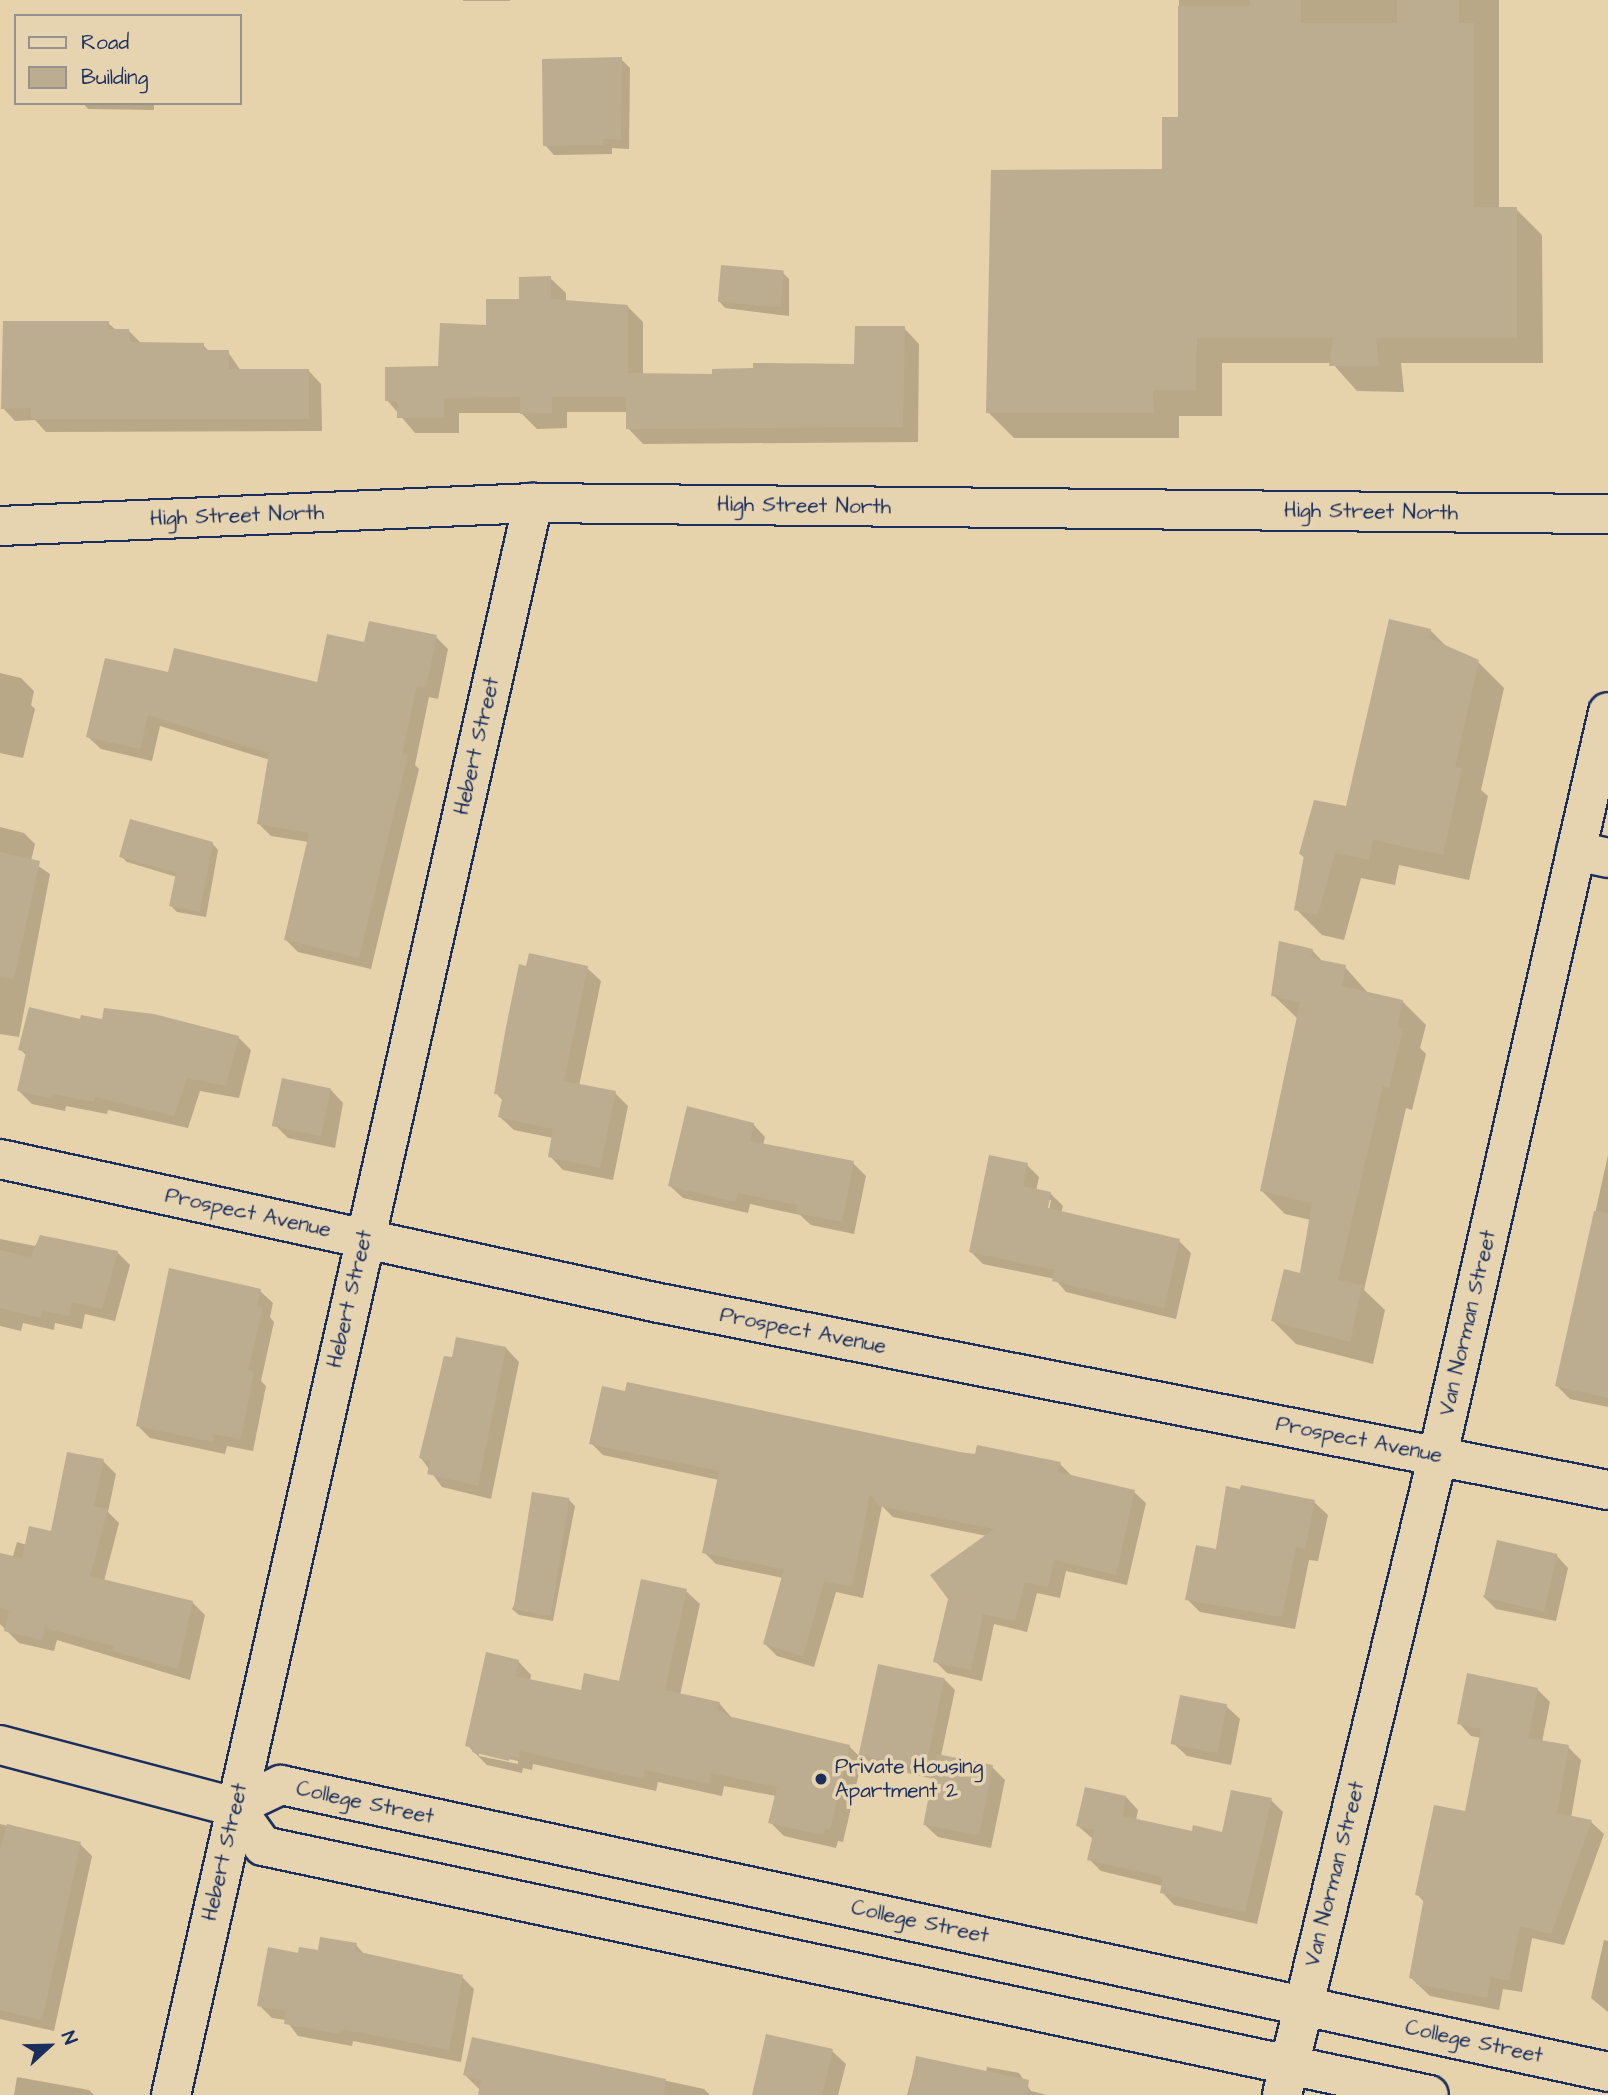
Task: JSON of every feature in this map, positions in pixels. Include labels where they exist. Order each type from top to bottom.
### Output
[{"type":"street","name":"High Street North","points":[[0,526],[533,503],[1608,514]]},
{"type":"street","name":"Hebert Street","points":[[170,2095],[533,503]]},
{"type":"street","name":"Van Norman Street","points":[[1285,2080],[1438,1455],[1592,854],[1608,712]]},
{"type":"street","name":"Prospect Avenue","points":[[0,1159],[659,1303],[1608,1490]]},
{"type":"street","points":[[0,1745],[235,1807],[263,1846],[1285,2080],[1429,2095]]},
{"type":"street","name":"College Street","points":[[235,1807],[281,1785],[1608,2072]]},
{"type":"building","points":[[1250,0],[1301,0],[1301,23],[1397,23],[1397,0],[1459,0],[1459,23],[1474,23],[1474,207],[1517,207],[1517,338],[1376,338],[1379,366],[1329,366],[1333,338],[1197,338],[1196,390],[1153,390],[1154,413],[986,413],[991,170],[1162,169],[1162,117],[1178,117],[1178,6],[1250,6]]},
{"type":"building","points":[[622,57],[621,140],[603,139],[603,145],[543,146],[542,59]]},
{"type":"building","points":[[721,265],[784,270],[781,307],[718,302]]},
{"type":"building","points":[[551,276],[551,299],[628,305],[628,373],[712,374],[712,369],[753,368],[753,363],[854,364],[855,326],[905,326],[903,427],[626,429],[626,397],[552,397],[552,413],[520,414],[520,397],[444,398],[444,418],[397,418],[397,401],[385,401],[385,367],[438,366],[440,323],[486,325],[486,299],[519,299],[519,277]]},
{"type":"building","points":[[3,321],[109,321],[109,329],[129,329],[130,342],[204,343],[204,350],[229,350],[229,369],[309,369],[309,419],[31,419],[31,408],[1,409]]},
{"type":"building","points":[[1389,619],[1431,629],[1429,638],[1479,660],[1455,767],[1462,768],[1443,855],[1373,840],[1369,860],[1335,853],[1318,915],[1294,910],[1304,855],[1299,854],[1314,800],[1346,806]]},
{"type":"building","points":[[369,621],[437,635],[426,687],[417,685],[402,754],[408,755],[359,958],[284,940],[309,833],[257,824],[269,753],[148,715],[140,749],[86,737],[105,658],[168,672],[174,648],[317,682],[327,634],[364,642]]},
{"type":"building","points":[[130,819],[213,842],[200,912],[169,906],[176,873],[119,857]]},
{"type":"building","points":[[0,852],[40,861],[14,979],[0,977]]},
{"type":"building","points":[[1279,941],[1313,949],[1311,958],[1346,965],[1342,986],[1403,1000],[1397,1027],[1403,1029],[1389,1088],[1383,1086],[1338,1280],[1362,1285],[1350,1342],[1271,1321],[1284,1269],[1300,1273],[1312,1203],[1260,1191],[1300,1002],[1271,996]]},
{"type":"building","points":[[529,953],[588,966],[564,1081],[616,1091],[600,1168],[548,1157],[553,1129],[498,1117],[503,1095],[494,1094],[506,1027],[519,964],[526,966]]},
{"type":"building","points":[[29,1007],[80,1019],[81,1015],[102,1019],[104,1008],[154,1014],[239,1036],[226,1086],[187,1078],[174,1116],[95,1097],[94,1102],[53,1094],[52,1099],[17,1091],[26,1052],[18,1050]]},
{"type":"building","points":[[282,1078],[331,1088],[321,1136],[272,1126]]},
{"type":"building","points":[[687,1106],[754,1123],[750,1141],[854,1161],[842,1222],[796,1213],[797,1205],[738,1193],[735,1202],[668,1186]]},
{"type":"building","points":[[989,1155],[1028,1163],[1023,1186],[1051,1192],[1048,1208],[1180,1239],[1164,1308],[1052,1281],[1055,1270],[969,1252]]},
{"type":"building","points":[[1594,1211],[1608,1213],[1608,1398],[1555,1386]]},
{"type":"building","points":[[40,1235],[118,1251],[102,1309],[72,1302],[69,1316],[42,1311],[41,1318],[0,1308],[0,1250],[31,1257]]},
{"type":"building","points":[[169,1268],[261,1289],[257,1306],[263,1308],[248,1370],[254,1372],[241,1439],[214,1434],[213,1442],[136,1426]]},
{"type":"building","points":[[456,1337],[506,1347],[478,1486],[427,1474],[430,1461],[419,1458],[444,1356],[452,1357]]},
{"type":"building","points":[[627,1382],[960,1452],[975,1454],[977,1445],[1061,1462],[1058,1472],[1135,1490],[1116,1575],[1054,1560],[1048,1587],[1025,1582],[1015,1621],[983,1614],[971,1670],[933,1662],[948,1599],[930,1575],[994,1529],[879,1506],[870,1494],[852,1587],[824,1581],[803,1656],[763,1644],[784,1569],[702,1553],[719,1471],[589,1444],[602,1386],[625,1391]]},
{"type":"building","points":[[67,1452],[104,1459],[94,1506],[108,1509],[90,1576],[193,1601],[178,1669],[113,1651],[114,1646],[45,1628],[42,1640],[4,1631],[9,1611],[0,1608],[0,1553],[22,1558],[29,1526],[51,1531]]},
{"type":"building","points":[[1241,1485],[1315,1500],[1305,1549],[1296,1547],[1282,1617],[1185,1600],[1196,1545],[1216,1549],[1226,1486],[1240,1489]]},
{"type":"building","points":[[532,1492],[570,1498],[551,1615],[513,1610]]},
{"type":"building","points":[[1497,1540],[1557,1554],[1544,1611],[1484,1597]]},
{"type":"building","points":[[641,1579],[687,1589],[665,1690],[720,1702],[718,1710],[732,1717],[850,1745],[830,1830],[825,1829],[823,1835],[768,1823],[777,1787],[711,1773],[709,1784],[645,1770],[643,1779],[520,1751],[519,1758],[510,1756],[509,1761],[472,1752],[473,1748],[465,1746],[486,1652],[519,1660],[515,1676],[581,1690],[584,1673],[619,1681]]},
{"type":"building","points":[[878,1664],[945,1678],[925,1769],[859,1755]]},
{"type":"building","points":[[1467,1673],[1538,1688],[1528,1738],[1569,1745],[1557,1813],[1592,1820],[1551,1934],[1520,1926],[1509,1981],[1491,1977],[1487,1998],[1416,1984],[1416,1980],[1409,1978],[1424,1897],[1415,1895],[1434,1805],[1465,1811],[1481,1729],[1457,1724]]},
{"type":"building","points":[[1180,1695],[1227,1704],[1218,1753],[1170,1744]]},
{"type":"building","points":[[937,1754],[993,1765],[979,1836],[923,1825]]},
{"type":"building","points":[[1085,1787],[1126,1796],[1123,1816],[1192,1831],[1193,1825],[1222,1832],[1231,1790],[1272,1798],[1245,1912],[1160,1893],[1163,1877],[1087,1860],[1094,1830],[1076,1826]]},
{"type":"building","points":[[7,1824],[81,1842],[42,2020],[0,2010],[0,1851]]},
{"type":"building","points":[[320,1937],[357,1943],[355,1951],[463,1975],[449,2050],[341,2029],[340,2034],[284,2024],[286,2011],[257,2006],[268,1947],[298,1953],[299,1947],[318,1950]]},
{"type":"building","points":[[766,2034],[833,2049],[822,2095],[752,2095]]},
{"type":"building","points":[[472,2037],[666,2079],[664,2095],[478,2095],[481,2080],[463,2075]]},
{"type":"building","points":[[916,2056],[1029,2080],[1027,2095],[909,2095]]},
{"type":"place","name":"Private Housing Apartment 2","points":[[821,1779]]}]
